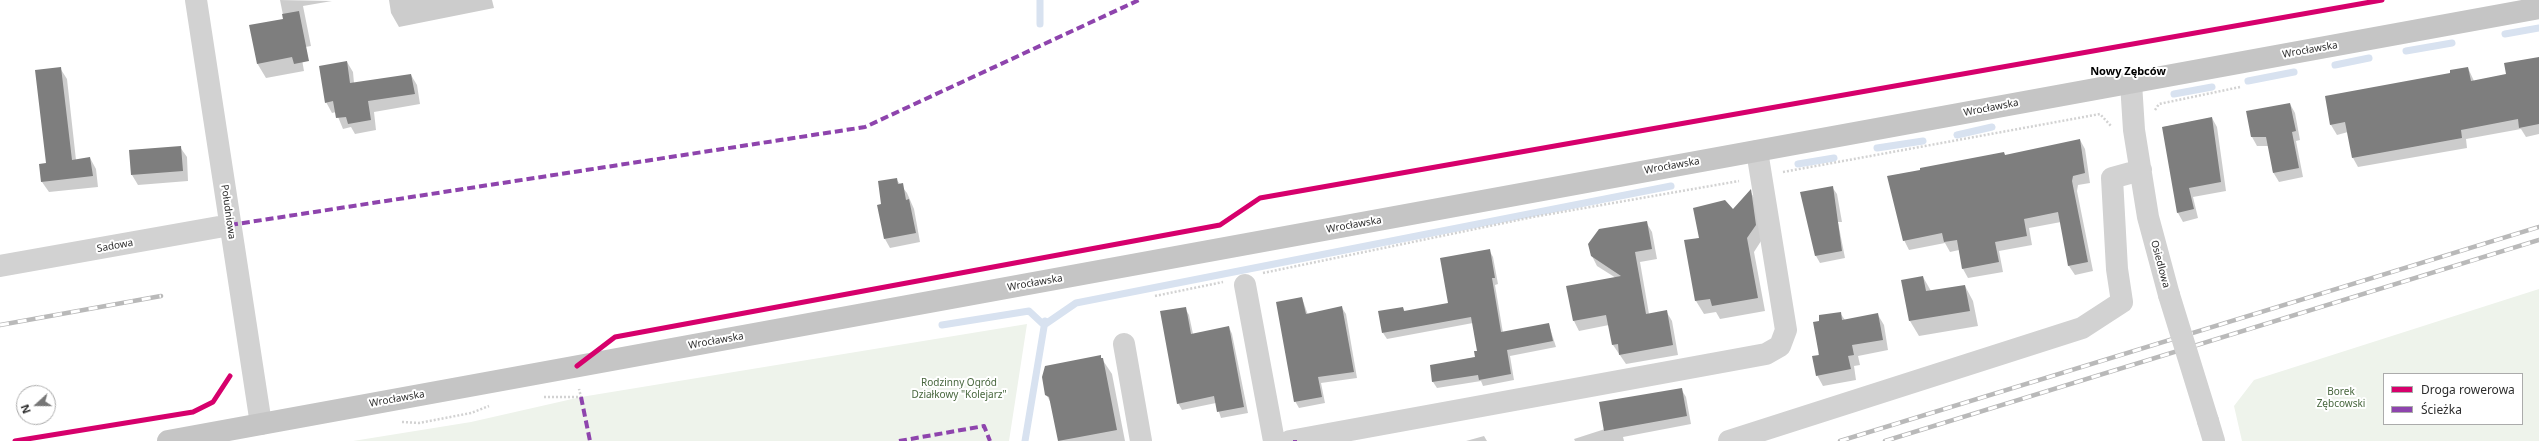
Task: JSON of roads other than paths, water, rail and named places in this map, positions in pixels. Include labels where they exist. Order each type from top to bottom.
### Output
[{"type":"main road","name":"Wrocławska","points":[[168,441],[202,435],[260,417],[309,415],[2539,8]]},
{"type":"street","name":"Południowa","points":[[196,0],[260,417]]},
{"type":"street","name":"Osiedlowa","points":[[2130,83],[2148,217],[2169,295],[2214,441]]},
{"type":"street","points":[[1290,441],[1766,354],[1780,346],[1786,330],[1757,151]]},
{"type":"street","points":[[1730,441],[2082,328],[2122,302],[2118,269],[2112,178],[2141,170]]},
{"type":"street","name":"Sadowa","points":[[0,266],[230,225]]},
{"type":"street","points":[[1245,280],[1274,441]]},
{"type":"street","points":[[1124,344],[1141,441]]},
{"type":"waterway","points":[[1040,0],[1040,24]]},
{"type":"waterway","points":[[2505,34],[2539,28]]},
{"type":"waterway","points":[[2406,51],[2452,43]]},
{"type":"waterway","points":[[2335,65],[2369,58]]},
{"type":"waterway","points":[[2248,81],[2294,72]]},
{"type":"waterway","points":[[2174,94],[2212,87]]},
{"type":"waterway","points":[[1957,135],[1992,127]]},
{"type":"waterway","points":[[1877,148],[1923,141]]},
{"type":"waterway","points":[[1798,164],[1834,158]]},
{"type":"waterway","points":[[942,325],[1029,311],[1044,325],[1076,303],[1671,186]]},
{"type":"waterway","points":[[1025,441],[1045,321]]},
{"type":"railway","points":[[1840,441],[2539,227]]},
{"type":"railway","points":[[1885,441],[2539,240]]},
{"type":"railway","points":[[0,325],[161,296]]},
{"type":"district","name":"Nowy Zębców","points":[[2128,72]]},
{"type":"park label","name":"Rodzinny Ogród Działkowy \"Kolejarz\"","points":[[959,388]]},
{"type":"park label","name":"Borek Zębcowski","points":[[2341,398]]}]
